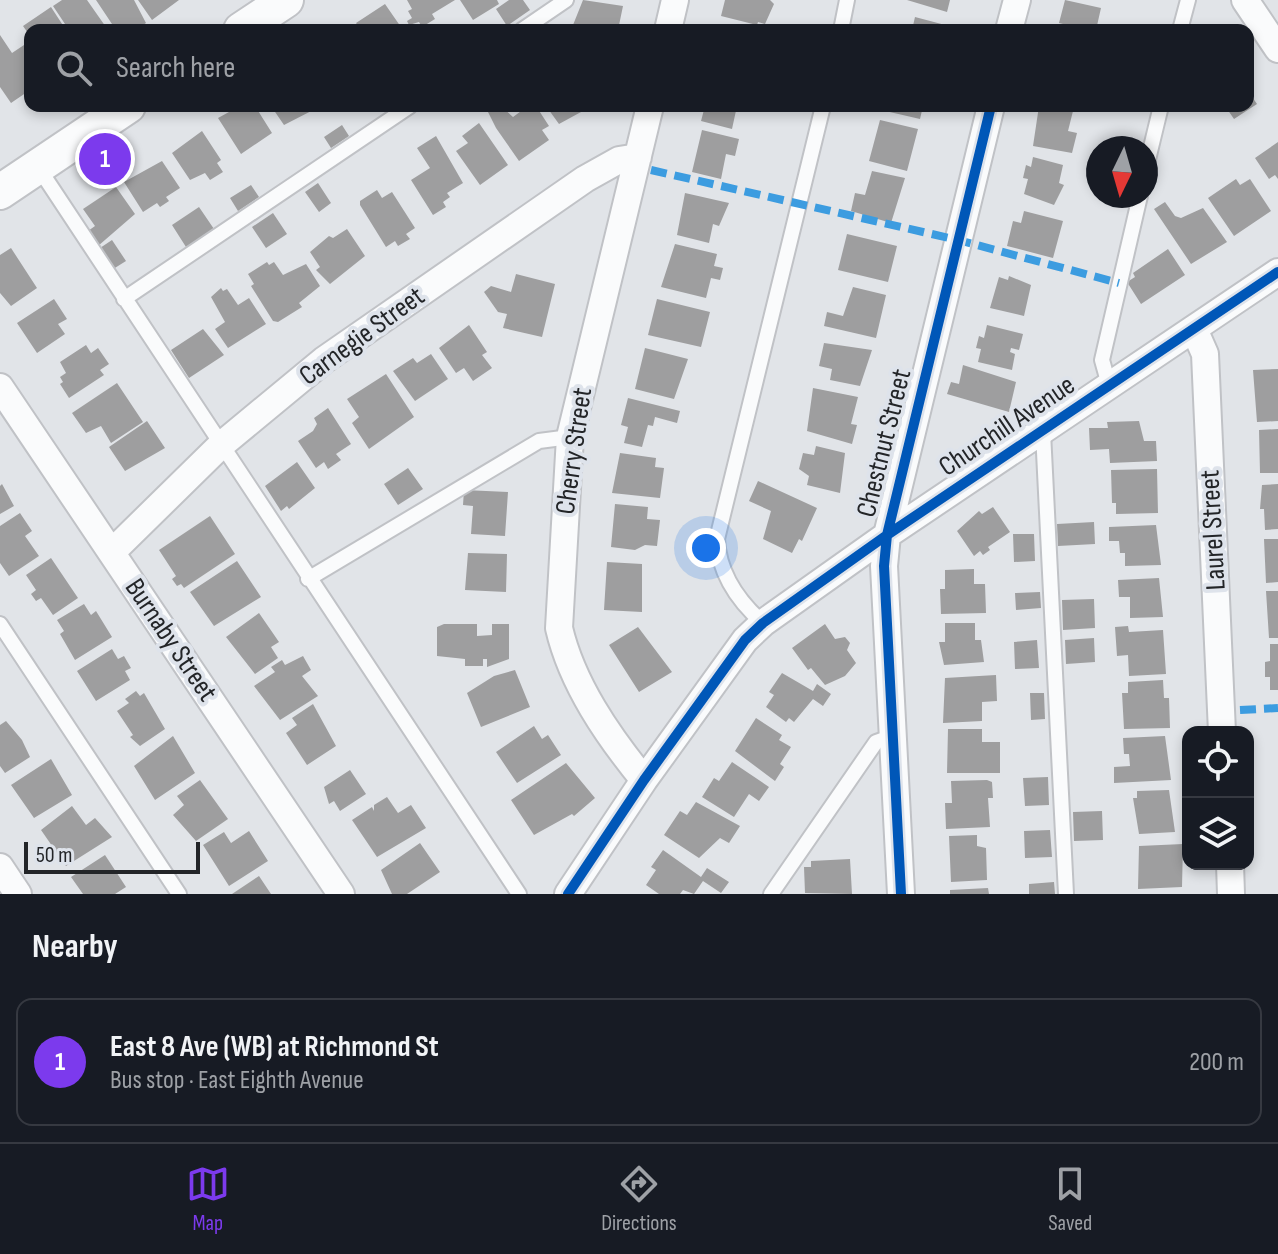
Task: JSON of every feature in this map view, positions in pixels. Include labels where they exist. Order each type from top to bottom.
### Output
[{"type":"street","points":[[250,24],[286,0]]},
{"type":"street","points":[[669,24],[675,0]]},
{"type":"street","points":[[1011,24],[1017,0]]},
{"type":"street","points":[[1245,0],[1278,49]]},
{"type":"street","points":[[0,192],[119,112]]},
{"type":"street","name":"Cherry Street","points":[[644,780],[582,689],[566,657],[559,628],[570,437],[649,112]]},
{"type":"street","name":"Chestnut Street","points":[[901,894],[884,566],[887,535],[990,112]]},
{"type":"street","name":"Carnegie Street","points":[[112,552],[220,446],[324,360],[546,206],[619,160],[638,157]]},
{"type":"street","name":"Churchill Avenue","points":[[568,894],[644,780],[745,640],[763,623],[887,535],[1278,272]]},
{"type":"street","name":"Laurel Street","points":[[1194,329],[1205,354],[1222,726]]},
{"type":"street","name":"Burnaby Street","points":[[0,387],[341,894]]},
{"type":"street","points":[[0,867],[18,894]]},
{"type":"street","points":[[1230,870],[1231,894]]},
{"type":"lane","points":[[531,24],[566,0]]},
{"type":"lane","points":[[842,24],[847,0]]},
{"type":"lane","points":[[1182,24],[1188,0]]},
{"type":"lane","points":[[124,299],[401,112]]},
{"type":"lane","points":[[763,623],[741,603],[731,586],[718,557],[717,539],[822,112]]},
{"type":"lane","points":[[1154,136],[1160,112]]},
{"type":"lane","points":[[37,166],[519,894]]},
{"type":"lane","points":[[1109,385],[1102,360],[1137,208]]},
{"type":"lane","points":[[1043,432],[1066,894]]},
{"type":"lane","points":[[308,579],[539,441],[570,437]]},
{"type":"lane","points":[[0,624],[179,894]]},
{"type":"lane","points":[[771,894],[876,742],[893,736]]},
{"type":"building","points":[[62,0],[87,0],[104,24],[65,24],[53,6]]},
{"type":"building","points":[[96,0],[134,0],[146,23],[145,24],[112,24]]},
{"type":"building","points":[[138,0],[179,0],[152,20]]},
{"type":"building","points":[[407,0],[455,0],[432,14],[435,19],[427,24],[408,24],[407,21],[412,18],[408,11],[412,9]]},
{"type":"building","points":[[460,0],[497,0],[499,4],[473,20]]},
{"type":"building","points":[[509,0],[523,0],[530,10],[506,24],[496,9]]},
{"type":"building","points":[[583,0],[623,6],[619,24],[573,24]]},
{"type":"building","points":[[725,0],[770,0],[774,4],[765,24],[721,16]]},
{"type":"building","points":[[907,0],[950,0],[947,12]]},
{"type":"building","points":[[1065,0],[1101,8],[1097,24],[1059,23]]},
{"type":"building","points":[[385,4],[399,24],[357,24]]},
{"type":"building","points":[[51,7],[62,24],[26,24]]},
{"type":"building","points":[[915,17],[941,24],[913,24]]},
{"type":"building","points":[[0,35],[12,53],[24,45],[24,94],[11,103],[0,87]]},
{"type":"building","points":[[229,112],[259,112],[272,133],[241,154],[218,118]]},
{"type":"building","points":[[275,112],[309,112],[284,125]]},
{"type":"building","points":[[488,112],[508,112],[513,117],[520,112],[540,112],[549,126],[542,130],[549,140],[519,161]]},
{"type":"building","points":[[550,112],[581,112],[559,124]]},
{"type":"building","points":[[703,112],[736,112],[732,129],[701,121]]},
{"type":"building","points":[[890,112],[922,112],[920,119]]},
{"type":"building","points":[[1038,112],[1073,112],[1068,131],[1077,133],[1072,153],[1033,146]]},
{"type":"building","points":[[1229,112],[1245,112],[1234,119]]},
{"type":"building","points":[[880,120],[918,129],[907,171],[869,161]]},
{"type":"building","points":[[479,123],[508,165],[480,185],[456,151],[468,143],[462,136]]},
{"type":"building","points":[[342,125],[349,136],[331,148],[324,137]]},
{"type":"building","points":[[702,130],[739,139],[735,156],[726,154],[721,179],[692,172]]},
{"type":"building","points":[[202,131],[221,160],[217,163],[223,172],[210,180],[205,173],[190,180],[172,153]]},
{"type":"building","points":[[436,136],[463,183],[447,193],[450,197],[443,202],[446,207],[433,215],[411,180],[430,168],[417,148]]},
{"type":"building","points":[[1278,142],[1278,179],[1275,175],[1269,179],[1255,158]]},
{"type":"building","points":[[1033,157],[1063,165],[1059,183],[1064,185],[1054,205],[1024,194],[1028,179],[1023,178],[1026,165],[1031,167]]},
{"type":"building","points":[[162,161],[180,188],[166,197],[169,201],[160,207],[157,203],[143,212],[124,182]]},
{"type":"building","points":[[872,171],[905,178],[891,223],[851,211],[855,193],[865,195]]},
{"type":"building","points":[[1236,179],[1240,185],[1250,179],[1271,211],[1234,236],[1208,198]]},
{"type":"building","points":[[318,183],[331,203],[319,212],[305,192]]},
{"type":"building","points":[[251,185],[259,197],[238,211],[230,198]]},
{"type":"building","points":[[116,187],[135,214],[98,246],[88,231],[95,226],[83,209]]},
{"type":"building","points":[[377,190],[382,198],[392,192],[415,228],[406,234],[410,239],[398,246],[395,241],[386,247],[360,205],[360,201]]},
{"type":"building","points":[[685,193],[729,203],[719,226],[713,224],[709,243],[677,235]]},
{"type":"building","points":[[1165,202],[1175,216],[1181,218],[1203,208],[1227,242],[1191,264],[1154,209]]},
{"type":"building","points":[[199,207],[214,229],[186,247],[172,225]]},
{"type":"building","points":[[1024,211],[1063,221],[1053,258],[1007,246],[1013,221],[1021,223]]},
{"type":"building","points":[[273,213],[287,234],[266,248],[252,227]]},
{"type":"building","points":[[347,229],[365,256],[330,284],[316,270],[320,267],[310,252],[329,236],[333,238]]},
{"type":"building","points":[[847,234],[897,246],[888,282],[838,270]]},
{"type":"building","points":[[112,240],[126,261],[110,271],[97,250]]},
{"type":"building","points":[[675,244],[717,254],[714,266],[723,268],[720,280],[711,278],[706,298],[661,287]]},
{"type":"building","points":[[11,248],[37,288],[11,306],[0,293],[0,255]]},
{"type":"building","points":[[1168,249],[1185,275],[1141,304],[1127,282],[1135,277],[1133,273]]},
{"type":"building","points":[[267,262],[269,265],[274,262],[283,275],[306,264],[320,286],[299,303],[302,307],[278,322],[273,321],[251,286],[254,284],[248,274]]},
{"type":"building","points":[[516,274],[555,284],[542,337],[503,328],[507,314],[498,312],[484,292],[491,286],[511,292]]},
{"type":"building","points":[[1009,276],[1031,285],[1024,316],[990,308],[999,277],[1008,280]]},
{"type":"building","points":[[853,287],[886,295],[876,338],[824,326],[827,312],[843,316]]},
{"type":"building","points":[[221,288],[223,291],[227,289],[238,305],[249,298],[266,324],[228,348],[215,329],[225,322],[211,297]]},
{"type":"building","points":[[54,299],[67,319],[58,324],[65,334],[37,353],[17,323]]},
{"type":"building","points":[[657,299],[710,312],[701,347],[648,335]]},
{"type":"building","points":[[469,325],[487,352],[482,355],[492,368],[473,381],[464,368],[456,373],[439,348]]},
{"type":"building","points":[[987,325],[1023,334],[1019,350],[1011,348],[1010,352],[1015,354],[1012,370],[978,362],[981,349],[976,348],[979,336],[984,338]]},
{"type":"building","points":[[203,329],[224,355],[189,378],[171,350]]},
{"type":"building","points":[[824,343],[872,350],[860,386],[830,380],[832,369],[819,366]]},
{"type":"building","points":[[86,345],[91,353],[98,348],[109,364],[100,370],[104,375],[69,398],[60,384],[63,382],[60,377],[66,373],[60,362]]},
{"type":"building","points":[[645,348],[688,359],[674,399],[635,389]]},
{"type":"building","points":[[431,354],[448,379],[415,401],[393,371],[413,358],[417,363]]},
{"type":"building","points":[[963,365],[1016,382],[1009,412],[947,394],[951,382],[959,384]]},
{"type":"building","points":[[1278,369],[1278,421],[1257,422],[1253,370]]},
{"type":"building","points":[[386,374],[414,417],[369,449],[352,423],[359,417],[347,399]]},
{"type":"building","points":[[117,383],[143,422],[111,443],[101,426],[86,433],[72,413]]},
{"type":"building","points":[[813,388],[858,397],[851,424],[857,425],[852,444],[807,431]]},
{"type":"building","points":[[628,398],[680,411],[677,423],[655,417],[653,426],[648,425],[642,447],[624,443],[628,427],[621,425]]},
{"type":"building","points":[[328,408],[351,444],[336,454],[341,460],[328,469],[324,462],[316,468],[298,441],[313,431],[317,424],[314,418]]},
{"type":"building","points":[[147,421],[165,448],[125,471],[109,447]]},
{"type":"building","points":[[1139,421],[1144,441],[1156,441],[1157,461],[1110,463],[1109,449],[1090,450],[1089,428],[1108,428],[1107,422]]},
{"type":"building","points":[[1278,429],[1278,473],[1260,473],[1259,430]]},
{"type":"building","points":[[816,446],[845,453],[840,493],[807,485],[809,476],[799,469],[803,453],[814,455]]},
{"type":"building","points":[[620,453],[656,458],[655,467],[664,468],[660,498],[612,493]]},
{"type":"building","points":[[297,462],[315,488],[289,509],[287,506],[281,511],[265,486]]},
{"type":"building","points":[[408,468],[423,489],[398,505],[384,484]]},
{"type":"building","points":[[1157,469],[1158,513],[1116,514],[1116,503],[1112,503],[1111,470]]},
{"type":"building","points":[[758,481],[817,508],[802,541],[799,539],[792,553],[763,539],[771,511],[749,501]]},
{"type":"building","points":[[2,484],[14,506],[0,514],[0,486]]},
{"type":"building","points":[[1278,484],[1278,529],[1265,530],[1264,509],[1260,509],[1262,485]]},
{"type":"building","points":[[464,490],[508,492],[505,536],[471,534],[473,506],[463,505]]},
{"type":"building","points":[[615,504],[648,507],[647,519],[660,520],[657,546],[645,545],[635,550],[611,547]]},
{"type":"building","points":[[993,507],[1010,532],[988,547],[990,550],[983,555],[980,551],[974,556],[957,531],[979,511],[982,514]]},
{"type":"building","points":[[20,513],[32,531],[25,536],[39,556],[9,576],[0,563],[0,526]]},
{"type":"building","points":[[210,516],[235,554],[184,588],[181,584],[177,586],[172,579],[176,576],[159,550]]},
{"type":"building","points":[[1094,522],[1095,544],[1058,546],[1057,524]]},
{"type":"building","points":[[1156,525],[1161,565],[1125,566],[1125,553],[1120,553],[1119,541],[1109,541],[1109,527]]},
{"type":"building","points":[[1013,534],[1034,534],[1035,561],[1014,562]]},
{"type":"building","points":[[1264,539],[1278,539],[1278,582],[1266,583]]},
{"type":"building","points":[[468,553],[507,554],[506,592],[465,590]]},
{"type":"building","points":[[51,558],[78,598],[53,615],[41,598],[36,601],[31,594],[36,590],[26,575]]},
{"type":"building","points":[[237,561],[261,597],[214,626],[190,592]]},
{"type":"building","points":[[607,562],[642,564],[642,612],[604,610]]},
{"type":"building","points":[[974,569],[974,584],[985,584],[986,613],[941,614],[940,589],[945,589],[945,570]]},
{"type":"building","points":[[1159,578],[1163,617],[1130,618],[1130,597],[1119,597],[1118,580]]},
{"type":"building","points":[[1266,591],[1278,591],[1278,638],[1269,638]]},
{"type":"building","points":[[1040,592],[1041,608],[1016,610],[1015,593]]},
{"type":"building","points":[[1094,599],[1095,628],[1063,630],[1062,600]]},
{"type":"building","points":[[84,604],[91,615],[96,611],[112,637],[75,660],[60,634],[64,631],[57,620]]},
{"type":"building","points":[[259,613],[279,642],[271,647],[278,658],[255,674],[226,637]]},
{"type":"building","points":[[945,623],[975,623],[975,640],[981,640],[984,662],[944,665],[939,642],[945,642]]},
{"type":"building","points":[[444,624],[477,624],[477,636],[492,635],[492,624],[509,624],[509,659],[487,667],[487,659],[483,659],[483,666],[465,666],[465,659],[437,656],[437,627]]},
{"type":"building","points":[[825,624],[835,639],[845,637],[850,643],[847,650],[856,663],[845,676],[825,685],[811,668],[808,670],[792,648]]},
{"type":"building","points":[[1128,626],[1129,632],[1163,630],[1166,674],[1129,676],[1128,655],[1117,656],[1115,627]]},
{"type":"building","points":[[638,627],[672,672],[639,692],[609,645]]},
{"type":"building","points":[[1094,638],[1095,662],[1066,664],[1065,640]]},
{"type":"building","points":[[1037,640],[1039,668],[1015,669],[1014,642]]},
{"type":"building","points":[[1270,644],[1278,644],[1278,690],[1270,690],[1270,677],[1265,677],[1265,662],[1270,661]]},
{"type":"building","points":[[112,649],[118,659],[124,656],[131,668],[125,671],[130,680],[96,701],[77,671]]},
{"type":"building","points":[[303,656],[311,670],[302,676],[318,696],[280,720],[254,686],[275,672],[271,667],[282,660],[285,665]]},
{"type":"building","points":[[515,670],[530,707],[481,727],[467,693],[494,676]]},
{"type":"building","points":[[782,673],[813,691],[817,684],[831,694],[823,706],[813,699],[794,722],[789,718],[786,722],[766,707],[774,695],[769,692]]},
{"type":"building","points":[[996,675],[997,701],[982,702],[982,721],[943,723],[945,678]]},
{"type":"building","points":[[1163,680],[1164,698],[1169,698],[1170,728],[1124,729],[1122,693],[1128,693],[1128,682]]},
{"type":"building","points":[[136,691],[140,696],[144,693],[165,729],[140,746],[130,737],[133,735],[117,711],[129,703],[125,699]]},
{"type":"building","points":[[1030,693],[1044,693],[1045,719],[1031,720]]},
{"type":"building","points":[[313,704],[336,746],[307,765],[286,733],[297,725],[292,718]]},
{"type":"building","points":[[756,718],[782,735],[779,740],[791,747],[780,764],[784,767],[775,781],[735,751]]},
{"type":"building","points":[[6,721],[22,740],[30,757],[5,773],[0,766],[0,725]]},
{"type":"building","points":[[534,726],[542,739],[548,735],[561,755],[517,783],[496,752]]},
{"type":"building","points":[[948,729],[982,729],[982,742],[1000,742],[1000,773],[947,773]]},
{"type":"building","points":[[173,736],[195,773],[155,800],[134,766]]},
{"type":"building","points":[[1165,736],[1171,780],[1114,783],[1114,767],[1130,766],[1129,754],[1124,754],[1123,738]]},
{"type":"building","points":[[51,759],[72,795],[34,818],[11,785]]},
{"type":"building","points":[[732,762],[769,787],[759,801],[749,794],[734,817],[702,797],[714,778],[719,781]]},
{"type":"building","points":[[566,763],[595,798],[574,816],[572,814],[534,835],[511,800]]},
{"type":"building","points":[[350,770],[366,794],[340,811],[334,801],[329,804],[324,787]]},
{"type":"building","points":[[1048,777],[1049,805],[1025,806],[1023,778]]},
{"type":"building","points":[[200,780],[228,819],[196,841],[173,815],[184,805],[177,796]]},
{"type":"building","points":[[951,781],[992,782],[993,798],[988,798],[990,827],[946,829],[945,803],[952,803]]},
{"type":"building","points":[[1169,790],[1175,832],[1139,834],[1133,798],[1137,798],[1137,791]]},
{"type":"building","points":[[387,797],[398,813],[411,805],[426,828],[377,857],[352,820],[372,807],[374,811],[374,805]]},
{"type":"building","points":[[696,802],[740,826],[729,843],[720,838],[699,858],[664,835],[680,811],[687,815]]},
{"type":"building","points":[[72,806],[86,825],[95,818],[112,837],[66,866],[41,830]]},
{"type":"building","points":[[1102,811],[1103,840],[1074,841],[1073,812]]},
{"type":"building","points":[[1050,830],[1052,857],[1025,858],[1024,831]]},
{"type":"building","points":[[249,831],[268,861],[229,886],[203,845],[224,832],[231,843]]},
{"type":"building","points":[[977,835],[977,846],[986,848],[987,880],[951,882],[949,836]]},
{"type":"building","points":[[420,843],[440,872],[407,894],[392,894],[381,870]]},
{"type":"building","points":[[1182,844],[1182,887],[1138,889],[1139,846]]},
{"type":"building","points":[[663,850],[701,877],[707,868],[729,882],[721,893],[703,881],[694,894],[683,890],[680,894],[659,894],[646,885],[656,870],[651,867]]},
{"type":"building","points":[[105,855],[126,887],[115,894],[83,894],[71,877]]},
{"type":"building","points":[[850,859],[852,894],[805,893],[804,867],[811,867],[811,861]]},
{"type":"building","points":[[259,876],[271,894],[232,894]]},
{"type":"building","points":[[1054,882],[1055,894],[1029,894],[1029,884]]},
{"type":"building","points":[[988,888],[989,894],[950,894],[950,890]]},
{"type":"marked path","points":[[651,170],[958,240],[1119,283]]},
{"type":"marked path","points":[[1240,710],[1278,708]]},
{"type":"cycle path","points":[[901,894],[884,566],[887,535],[990,112]]},
{"type":"cycle path","points":[[568,894],[644,780],[745,640],[763,623],[887,535],[1278,272]]},
{"type":"place","name":"East 8 Ave (WB) at Richmond St","points":[[105,159]]}]
